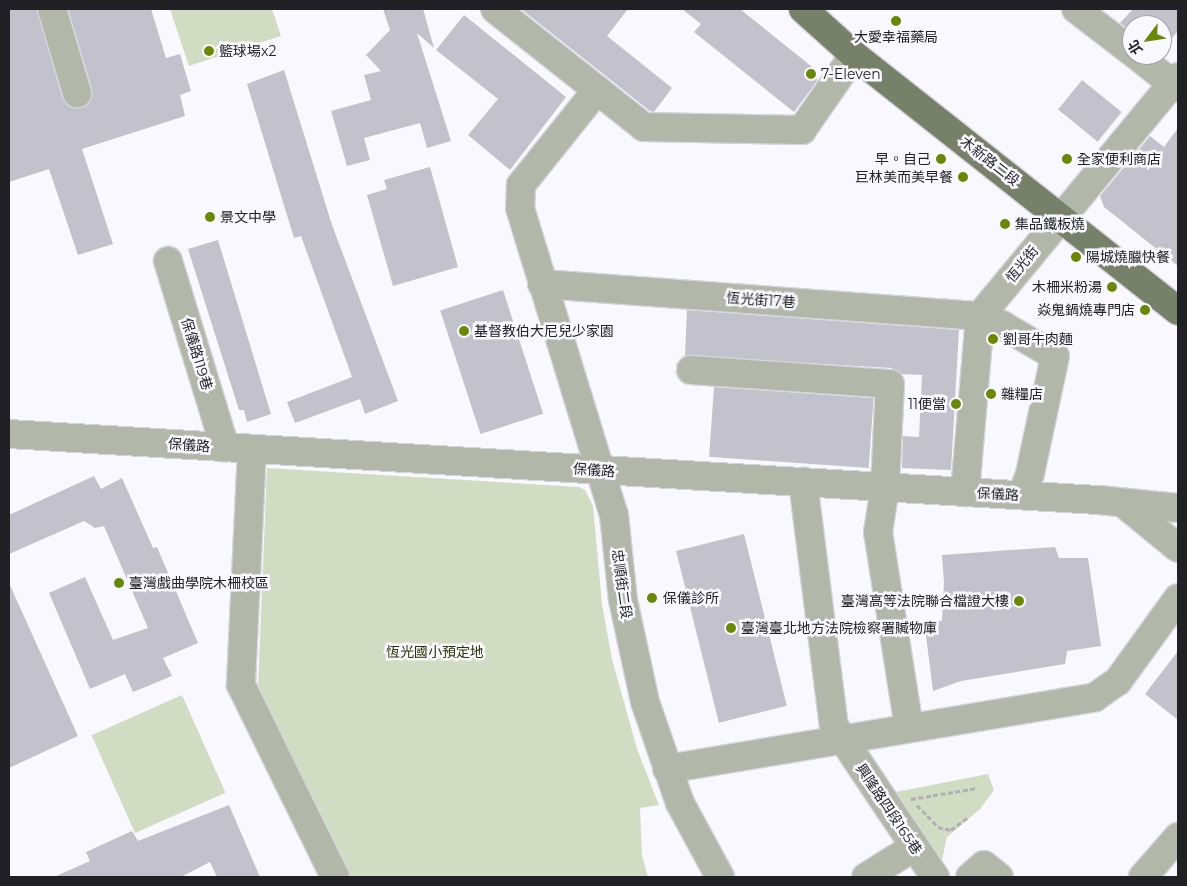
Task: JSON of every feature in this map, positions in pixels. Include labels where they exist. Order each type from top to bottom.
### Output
[{"type":"main road","name":"木新路二段","points":[[803,9],[854,55],[1178,310]]},
{"type":"street","points":[[52,9],[77,93]]},
{"type":"street","points":[[495,9],[644,127],[802,130],[854,55]]},
{"type":"street","points":[[1076,9],[1122,44]]},
{"type":"street","points":[[1150,65],[1176,83]]},
{"type":"street","name":"恆光街","points":[[980,316],[1060,218],[1176,83]]},
{"type":"street","name":"忠順街二段","points":[[597,90],[521,185],[520,208],[614,515],[623,600],[633,654],[667,769],[711,875]]},
{"type":"street","name":"保儀路119巷","points":[[168,261],[225,447]]},
{"type":"street","name":"恆光街17巷","points":[[542,284],[980,316]]},
{"type":"street","points":[[965,492],[980,316],[1055,356],[1030,474],[1022,495]]},
{"type":"street","points":[[691,370],[890,384],[885,487],[878,532],[909,728]]},
{"type":"street","name":"保儀路","points":[[9,434],[1022,495],[1178,508]]},
{"type":"street","points":[[252,449],[241,685],[335,877]]},
{"type":"street","name":"興隆路四段165巷","points":[[804,482],[834,726],[935,877]]},
{"type":"street","points":[[1123,502],[1178,548]]},
{"type":"street","points":[[667,769],[1095,697],[1118,681],[1178,598]]},
{"type":"street","points":[[1144,877],[1178,837]]},
{"type":"street","points":[[866,877],[914,847]]},
{"type":"street","points":[[970,877],[984,865],[999,877]]},
{"type":"path","points":[[968,817],[951,830],[938,826],[924,809],[907,800],[977,788]]},
{"type":"green space","name":"籃球場x2","points":[[170,9],[272,9],[281,36],[189,66]]},
{"type":"green space","name":"恆光國小預定地","points":[[267,468],[579,487],[585,490],[593,506],[602,604],[612,659],[637,749],[659,805],[640,808],[642,855],[648,877],[351,877],[258,687]]},
{"type":"green space","points":[[182,695],[226,793],[135,833],[92,735]]},
{"type":"green space","points":[[988,774],[994,790],[980,809],[947,837],[942,860],[896,792]]},
{"type":"building","points":[[9,9],[37,9],[62,97],[73,108],[88,104],[92,89],[68,9],[151,9],[166,58],[180,54],[191,91],[180,95],[185,116],[82,149],[113,244],[78,255],[49,169],[9,182]]},
{"type":"building","points":[[383,9],[423,9],[434,48],[417,33],[451,141],[427,148],[420,123],[364,138],[370,160],[347,166],[331,111],[371,100],[364,75],[381,71],[366,55],[390,30]]},
{"type":"building","points":[[521,9],[628,9],[607,36],[672,88],[654,112],[650,111]]},
{"type":"building","points":[[682,9],[740,9],[816,70],[817,81],[794,112],[694,32],[701,24]]},
{"type":"building","points":[[1133,9],[1178,9],[1178,31],[1172,38],[1172,15],[1127,15]]},
{"type":"building","points":[[464,15],[566,97],[510,170],[468,135],[498,99],[436,50]]},
{"type":"building","points":[[284,70],[332,225],[398,401],[365,414],[360,399],[295,423],[287,402],[352,377],[301,236],[294,238],[247,84]]},
{"type":"building","points":[[1082,80],[1122,112],[1098,142],[1058,110]]},
{"type":"building","points":[[1178,128],[1178,266],[1104,207],[1100,196],[1150,136],[1164,147]]},
{"type":"building","points":[[430,167],[458,267],[393,286],[367,195],[387,189],[384,180]]},
{"type":"building","points":[[218,240],[271,414],[247,422],[244,410],[239,410],[188,249]]},
{"type":"building","points":[[503,290],[543,414],[480,434],[440,310]]},
{"type":"building","points":[[687,310],[959,330],[951,470],[902,468],[903,436],[919,437],[922,375],[901,374],[891,368],[685,356]]},
{"type":"building","points":[[714,387],[874,398],[869,468],[709,457]]},
{"type":"building","points":[[94,476],[101,489],[122,478],[153,548],[157,547],[198,643],[163,658],[172,676],[133,692],[125,674],[90,689],[49,593],[85,577],[113,640],[148,628],[104,526],[95,528],[84,521],[9,554],[9,515]]},
{"type":"building","name":"臺灣臺北地方法院檢察署贓物庫","points":[[744,534],[787,706],[719,723],[676,551]]},
{"type":"building","name":"臺灣高等法院聯合檔證大樓","points":[[1055,547],[1059,558],[1088,558],[1101,646],[1067,651],[1065,664],[961,681],[933,691],[924,620],[942,621],[944,582],[942,555]]},
{"type":"building","points":[[9,583],[78,736],[9,768]]},
{"type":"building","points":[[1178,651],[1178,720],[1145,694]]},
{"type":"building","points":[[229,805],[260,877],[217,877],[210,862],[181,877],[54,877],[90,861],[86,852],[132,831],[138,841]]},
{"type":"place","name":"大愛幸福藥局","points":[[896,21]]},
{"type":"place","name":"籃球場x2","points":[[209,51]]},
{"type":"place","name":"7-Eleven","points":[[811,74]]},
{"type":"place","name":"早。自己","points":[[941,159]]},
{"type":"place","name":"全家便利商店","points":[[1067,159]]},
{"type":"place","name":"巨林美而美早餐","points":[[963,177]]},
{"type":"place","name":"景文中學","points":[[210,217]]},
{"type":"place","name":"集品鐵板燒","points":[[1005,224]]},
{"type":"place","name":"陽城燒臘快餐","points":[[1076,257]]},
{"type":"place","name":"木柵米粉湯","points":[[1112,287]]},
{"type":"place","name":"焱鬼鍋燒專門店","points":[[1145,310]]},
{"type":"place","name":"基督教伯大尼兒少家園","points":[[464,331]]},
{"type":"place","name":"劉哥牛肉麵","points":[[993,339]]},
{"type":"place","name":"雜糧店","points":[[991,394]]},
{"type":"place","name":"11便當","points":[[956,404]]},
{"type":"place","name":"臺灣戲曲學院木柵校區","points":[[119,583]]},
{"type":"place","name":"保儀診所","points":[[652,598]]},
{"type":"place","name":"臺灣高等法院聯合檔證大樓","points":[[1019,601]]},
{"type":"place","name":"臺灣臺北地方法院檢察署贓物庫","points":[[731,628]]}]
